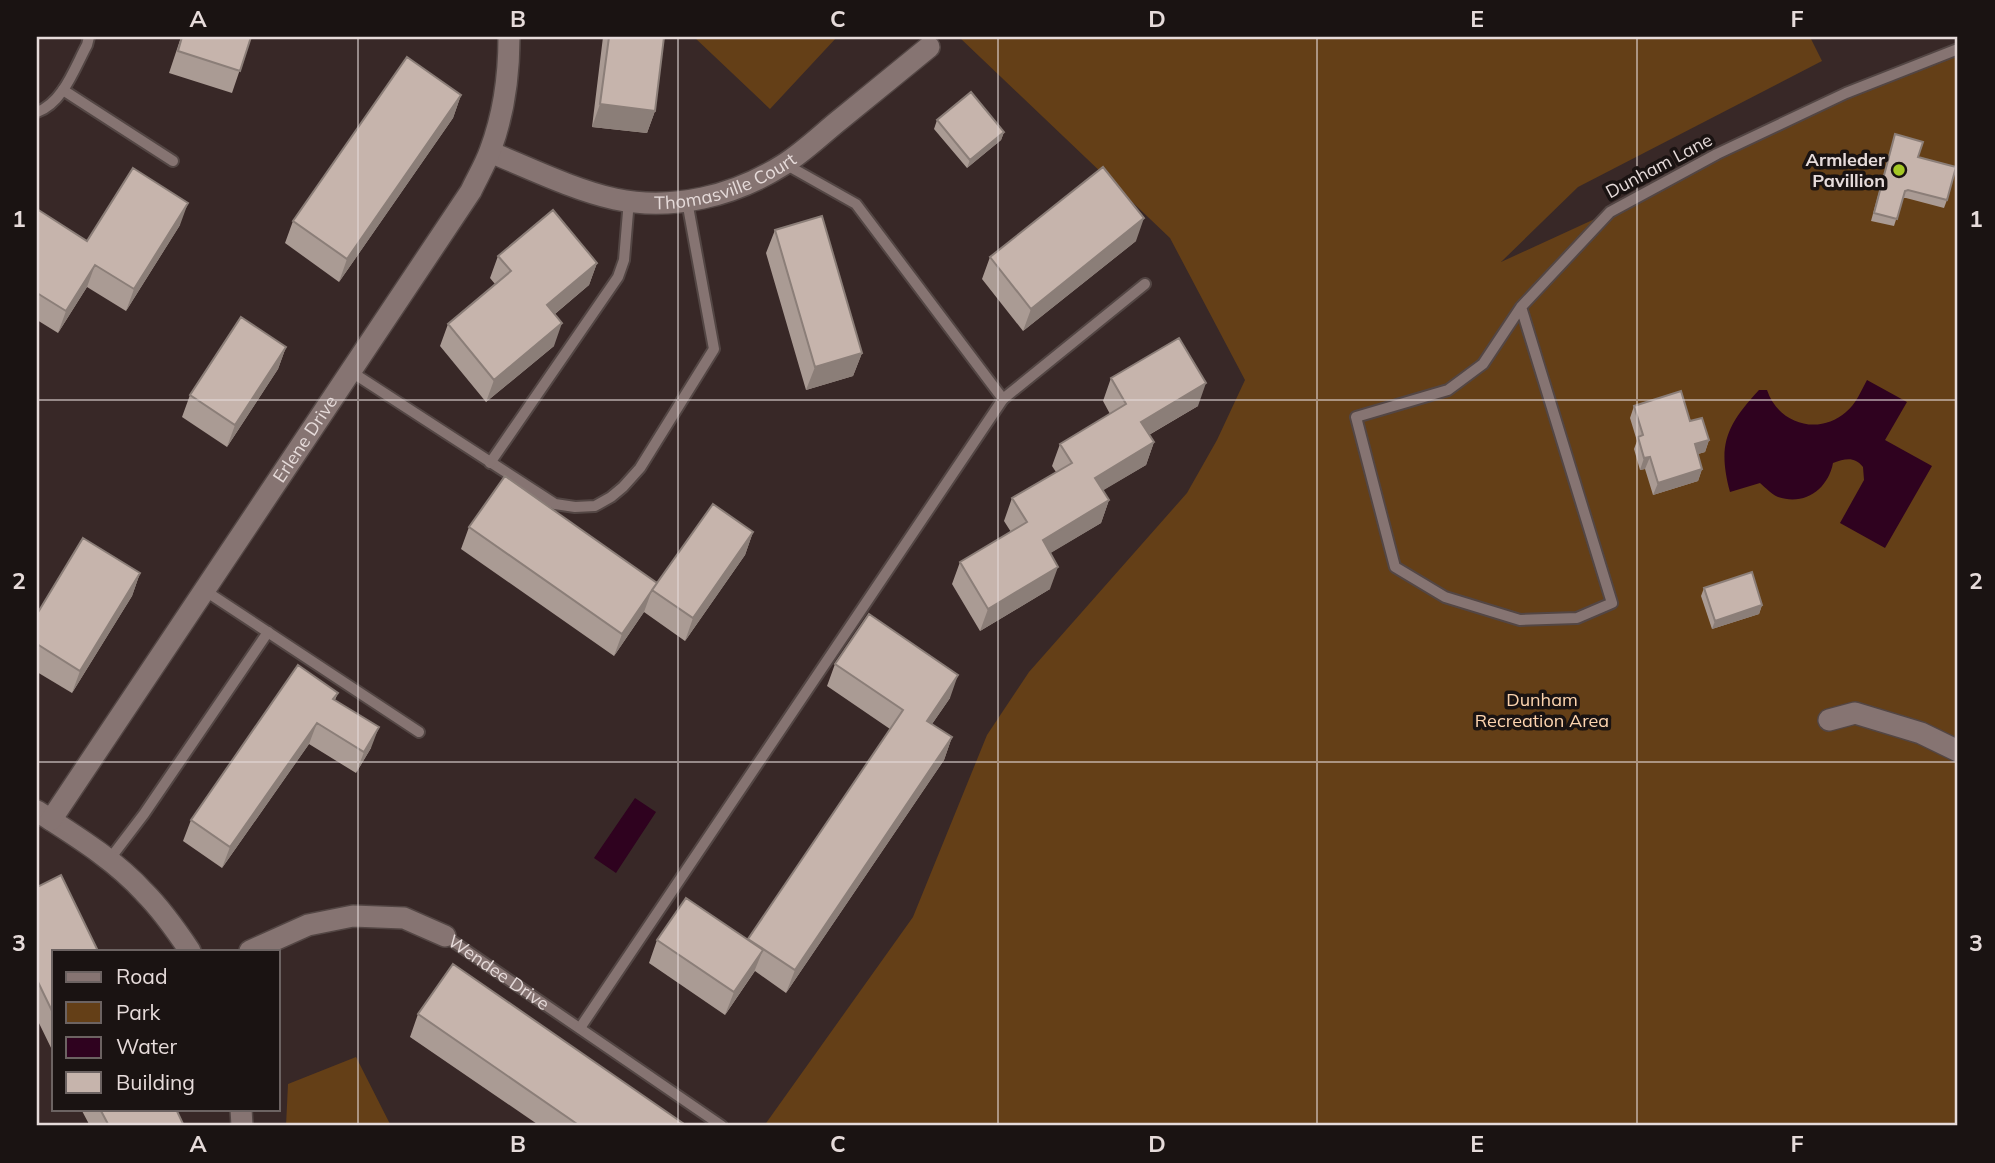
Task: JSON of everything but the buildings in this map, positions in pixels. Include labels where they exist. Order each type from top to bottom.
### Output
[{"type":"street","name":"Erlene Drive","points":[[44,815],[204,590],[471,191],[490,152],[504,99],[509,68],[509,37]]},
{"type":"street","name":"Thomasville Court","points":[[490,152],[593,193],[629,200],[652,203],[687,201],[722,194],[785,164],[929,47]]},
{"type":"street","points":[[1829,720],[1855,713],[1921,733],[1958,751]]},
{"type":"street","points":[[44,815],[109,860],[143,890],[173,925],[189,950]]},
{"type":"street","name":"Wendee Drive","points":[[252,950],[308,925],[353,916],[404,918],[445,936]]},
{"type":"lane","points":[[37,112],[45,109],[63,90],[89,37]]},
{"type":"lane","name":"Dunham Lane","points":[[1521,307],[1612,603],[1577,618],[1520,620],[1445,597],[1395,567],[1356,417],[1448,390],[1483,364],[1521,307],[1610,212],[1717,154],[1846,93],[1958,50]]},
{"type":"lane","points":[[63,90],[173,161]]},
{"type":"lane","points":[[785,164],[856,204],[1003,399]]},
{"type":"lane","points":[[490,463],[618,277],[624,260],[629,200]]},
{"type":"lane","points":[[350,371],[555,504],[575,508],[595,506],[611,497],[640,468],[714,349],[687,201]]},
{"type":"lane","points":[[580,1028],[1003,399],[1145,284]]},
{"type":"lane","points":[[204,590],[419,732]]},
{"type":"lane","points":[[109,860],[144,814],[268,632]]},
{"type":"lane","name":"Wendee Drive","points":[[445,936],[722,1126]]},
{"type":"green space","points":[[694,37],[837,37],[770,109]]},
{"type":"green space","name":"Dunham Recreation Area","points":[[959,37],[1810,37],[1822,61],[1578,187],[1501,262],[1610,212],[1717,154],[1958,49],[1958,1126],[764,1126],[913,917],[987,735],[1029,672],[1187,493],[1217,440],[1245,380],[1170,238]]},
{"type":"green space","points":[[356,1057],[391,1126],[286,1126],[288,1084]]},
{"type":"water","points":[[1867,380],[1907,402],[1885,440],[1932,466],[1885,548],[1840,523],[1864,480],[1863,467],[1853,460],[1833,463],[1821,488],[1806,497],[1778,497],[1760,483],[1730,492],[1725,461],[1728,436],[1739,414],[1759,390],[1767,390],[1772,402],[1790,418],[1812,425],[1835,419],[1850,409]]},
{"type":"water","points":[[635,798],[656,812],[616,873],[594,858]]},
{"type":"place","name":"Armleder Pavillion","points":[[1899,170]]}]
